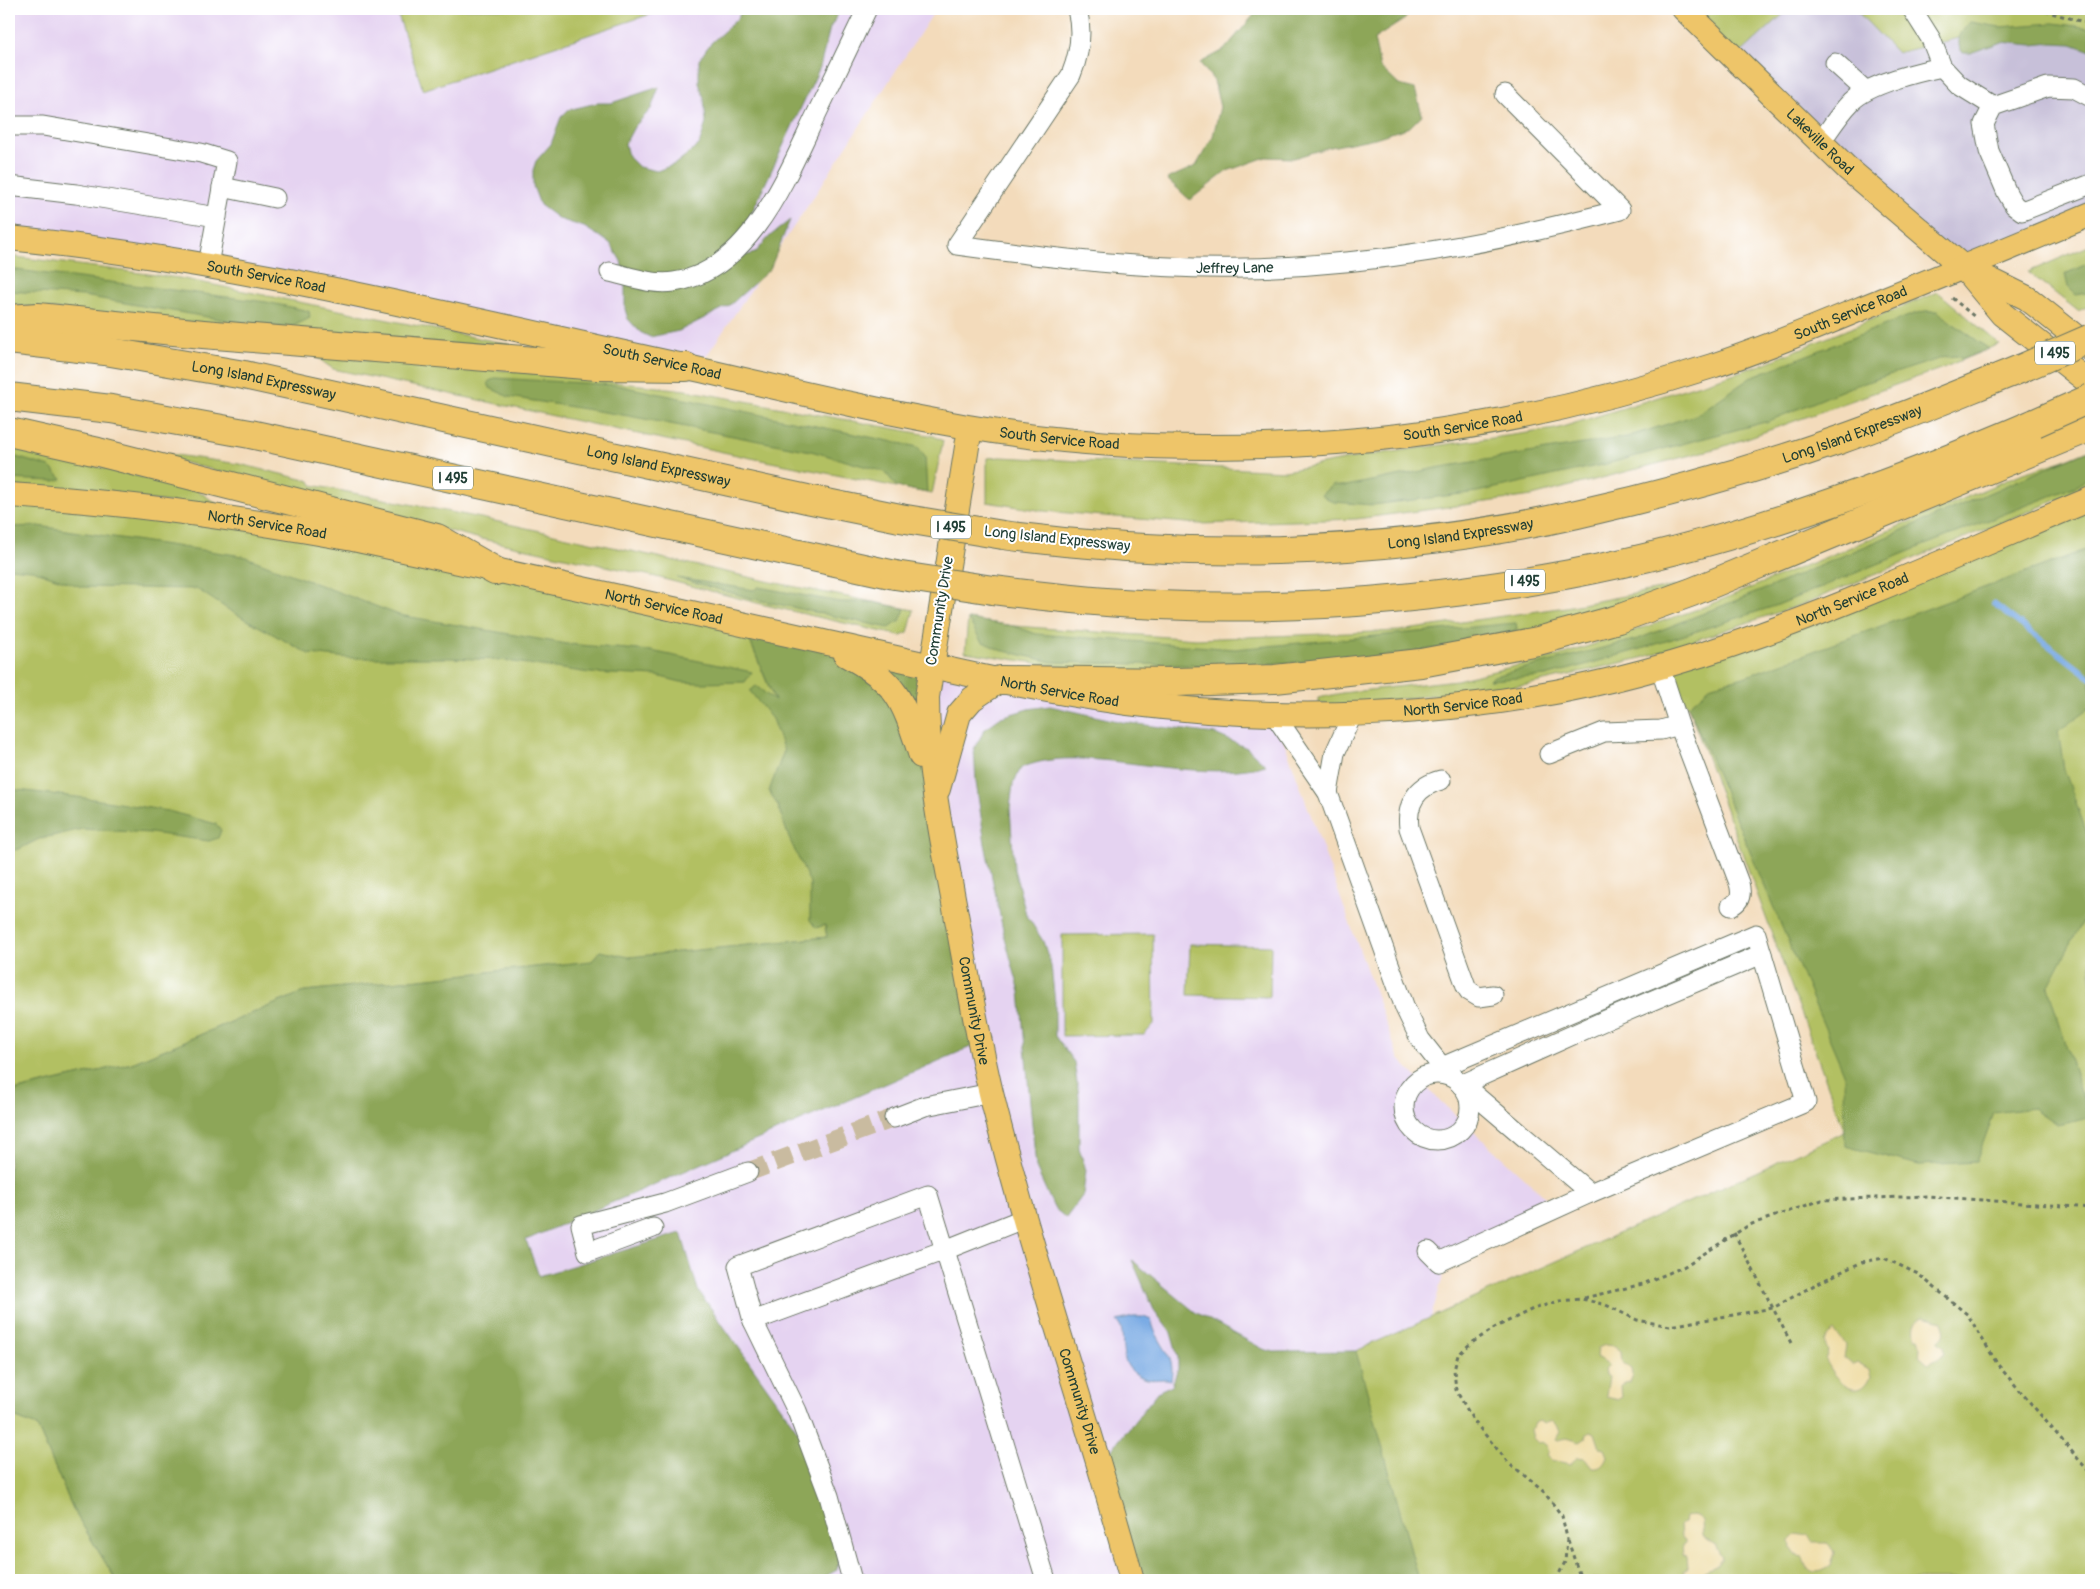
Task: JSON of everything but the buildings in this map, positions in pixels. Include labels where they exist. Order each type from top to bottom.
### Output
[{"type":"highway","points":[[9,319],[38,317],[213,335],[597,366],[686,367]]},
{"type":"highway","name":"Long Island Expressway","points":[[9,340],[105,351],[244,375],[807,499],[1003,536],[1092,545],[1153,548],[1302,549],[1440,537],[1574,515],[1643,499],[1775,461],[1841,439],[2020,369],[2091,338]]},
{"type":"highway","name":"I 495","points":[[9,397],[111,409],[241,432],[895,575],[993,590],[1092,601],[1230,606],[1366,600],[1513,583],[1641,558],[1772,522],[1902,478],[2040,435],[2091,398]]},
{"type":"highway","points":[[1000,680],[1176,682],[1275,679],[1421,663],[1538,641],[1603,624],[1666,602],[2040,435],[2091,426]]},
{"type":"highway","points":[[9,432],[107,454],[437,538],[495,571]]},
{"type":"main road","name":"Lakeville Road","points":[[1684,9],[1820,143],[1963,267],[2002,314],[2091,384]]},
{"type":"main road","name":"South Service Road","points":[[9,238],[80,246],[208,265],[356,294],[865,408],[970,428],[1094,442],[1172,446],[1221,446],[1339,441],[1410,434],[1479,424],[1614,395],[1716,364],[1814,328],[2091,214]]},
{"type":"main road","name":"Lakeville Road","points":[[1963,267],[2027,298],[2091,349]]},
{"type":"main road","name":"Community Drive","points":[[970,428],[927,697],[928,736],[935,798],[991,1093],[1025,1218],[1132,1580]]},
{"type":"main road","name":"North Service Road","points":[[9,495],[146,507],[276,525],[353,539],[1000,680],[1127,703],[1302,716],[1453,706],[1534,696],[1660,667],[1808,618],[2091,499]]},
{"type":"main road","points":[[821,641],[870,667],[892,688],[907,715],[935,798]]},
{"type":"main road","points":[[935,798],[959,714],[972,699],[1000,680]]},
{"type":"street","points":[[610,272],[651,282],[674,282],[701,273],[714,266],[745,240],[768,209],[787,175],[867,9]]},
{"type":"street","name":"Jeffrey Lane","points":[[1077,9],[1080,39],[1079,52],[1071,75],[957,245],[1126,265],[1207,268],[1287,267],[1368,260],[1462,247],[1620,210],[1506,94]]},
{"type":"street","points":[[1912,9],[1931,39],[1942,67],[1959,85],[1993,106]]},
{"type":"street","points":[[1835,63],[1866,92]]},
{"type":"street","points":[[1820,143],[1852,101],[1866,92],[1912,74],[1942,67]]},
{"type":"street","points":[[2091,97],[2074,88],[2048,86],[1993,106],[1984,124],[1989,151],[2007,193],[2014,205],[2022,211],[2030,210],[2091,184]]},
{"type":"street","points":[[9,126],[43,126],[214,156],[227,161],[208,265]]},
{"type":"street","points":[[9,186],[76,194],[217,217]]},
{"type":"street","points":[[222,187],[275,198]]},
{"type":"street","points":[[1660,667],[1678,725],[1739,883],[1741,894],[1739,900],[1731,906]]},
{"type":"street","points":[[1328,793],[1335,753],[1353,713]]},
{"type":"street","points":[[1274,714],[1328,793],[1405,1008],[1420,1039],[1442,1067],[1461,1085],[1590,1193]]},
{"type":"street","points":[[1549,754],[1604,732],[1662,730],[1678,725]]},
{"type":"street","points":[[1441,780],[1425,786],[1414,798],[1409,814],[1409,828],[1466,986],[1469,991],[1479,997],[1493,995]]},
{"type":"street","points":[[1428,1251],[1439,1262],[1590,1193],[1806,1102],[1756,934],[1442,1067]]},
{"type":"street","points":[[1461,1085],[1606,1020],[1762,954]]},
{"type":"street","points":[[894,1118],[924,1106],[991,1093]]},
{"type":"street","points":[[653,1228],[588,1252],[581,1225],[665,1203],[748,1172]]},
{"type":"street","points":[[852,1580],[829,1496],[797,1411],[753,1321],[738,1266],[928,1195],[1046,1580]]},
{"type":"street","points":[[753,1321],[945,1250],[1025,1218]]},
{"type":"path","points":[[2037,9],[2091,24]]},
{"type":"path","points":[[1581,1580],[1562,1516],[1544,1492],[1507,1461],[1473,1420],[1456,1390],[1454,1370],[1458,1355],[1470,1344],[1496,1327],[1533,1309],[1560,1301],[1582,1299],[1643,1284],[1682,1267],[1749,1225],[1822,1200],[1927,1196],[2091,1208]]},
{"type":"path","points":[[1734,1233],[1791,1342]]},
{"type":"path","points":[[1582,1299],[1606,1305],[1636,1320],[1670,1326],[1773,1308],[1818,1283],[1862,1262],[1884,1258],[1918,1274],[1968,1315],[1998,1365],[2091,1474]]},
{"type":"path","points":[[1556,1580],[1565,1562],[1568,1538]]},
{"type":"shaded area","points":[[9,9],[936,9],[809,204],[699,367],[9,235]]},
{"type":"shaded area","points":[[1789,9],[1855,9],[1897,53],[1975,34],[2091,44],[2091,209],[1957,265],[1732,61]]},
{"type":"shaded area","points":[[931,665],[1274,714],[1399,1059],[1438,1099],[1545,1197],[1447,1263],[1431,1317],[1100,1465],[1131,1580],[788,1580],[681,1233],[539,1276],[525,1239],[980,1043],[968,979]]},
{"type":"green space","points":[[396,9],[666,9],[423,90]]},
{"type":"green space","points":[[742,9],[841,9],[830,28],[820,67],[746,225],[740,257],[755,253],[770,236],[790,220],[770,269],[730,305],[679,331],[650,337],[640,332],[628,319],[625,309],[625,282],[621,261],[610,243],[584,227],[559,219],[540,205],[533,186],[533,170],[536,161],[551,144],[561,117],[568,110],[597,103],[611,103],[659,87],[651,109],[634,127],[625,144],[628,156],[639,167],[657,171],[675,164],[699,145],[706,123],[704,98],[699,83],[699,60],[710,44],[738,18]]},
{"type":"green space","points":[[1259,9],[1412,9],[1405,19],[1374,39],[1380,67],[1399,85],[1415,89],[1422,115],[1410,127],[1375,138],[1326,148],[1294,158],[1266,157],[1227,171],[1190,200],[1167,179],[1196,166],[1213,136],[1220,107],[1214,81],[1200,63],[1224,50]]},
{"type":"green space","points":[[1679,9],[1789,9],[1732,61]]},
{"type":"green space","points":[[1855,9],[2091,9],[2091,44],[1975,34],[1897,53]]},
{"type":"green space","points":[[1971,22],[2000,27],[2053,23],[2091,28],[2091,51],[2072,44],[2032,45],[2002,42],[1970,53],[1963,53],[1959,45],[1960,36]]},
{"type":"green space","points":[[2091,245],[2091,305],[2078,311],[2028,272]]},
{"type":"green space","points":[[9,256],[179,278],[508,344],[505,352],[9,305]]},
{"type":"green space","points":[[2091,262],[2091,292],[2076,295],[2068,287],[2065,274]]},
{"type":"green space","points":[[9,269],[266,302],[309,311],[310,318],[289,328],[231,321],[84,296],[9,291]]},
{"type":"green space","points":[[1938,292],[1999,344],[1943,368],[1722,447],[1532,496],[1356,519],[1199,524],[1044,511],[987,502],[987,458],[1000,457],[1285,471],[1370,455],[1556,429],[1761,365]]},
{"type":"green space","points":[[1925,311],[1938,311],[1989,349],[1963,359],[1956,356],[1945,357],[1848,388],[1769,421],[1606,464],[1477,492],[1373,505],[1334,502],[1321,495],[1332,485],[1346,486],[1442,467],[1627,437],[1696,415],[1753,376]]},
{"type":"green space","points":[[315,356],[514,371],[685,390],[934,436],[943,441],[932,494],[751,458],[333,369]]},
{"type":"green space","points":[[495,378],[616,385],[918,447],[925,457],[927,493],[897,487],[885,472],[811,451],[629,416],[509,397],[490,388],[488,382]]},
{"type":"green space","points":[[9,448],[25,450],[197,490],[221,507],[9,486]]},
{"type":"green space","points":[[2091,449],[2091,486],[1803,604],[1645,657],[1527,685],[1335,706],[1318,703],[1318,698],[1342,693],[1457,680],[1565,654],[1701,608],[1846,549],[2023,473],[2062,461]]},
{"type":"green space","points":[[2091,449],[2091,474],[2079,485],[1775,606],[1644,648],[1546,676],[1489,680],[1494,676],[1638,639],[1768,588]]},
{"type":"green space","points":[[169,454],[239,464],[310,481],[312,485],[481,518],[771,582],[914,610],[908,633],[901,636],[765,605],[652,576],[477,538],[175,460]]},
{"type":"green space","points":[[9,455],[50,467],[62,479],[55,481],[9,479]]},
{"type":"green space","points":[[9,495],[146,507],[743,624],[784,724],[827,937],[306,991],[132,1063],[9,1092]]},
{"type":"green space","points":[[2091,499],[2091,1580],[1132,1580],[1356,1351],[1845,1132],[1688,706],[1660,667]]},
{"type":"green space","points":[[38,526],[243,556],[399,615],[567,644],[651,651],[752,672],[745,682],[701,683],[681,682],[657,676],[590,673],[500,660],[349,658],[309,654],[229,610],[197,589],[82,587],[32,570],[9,568],[9,527]]},
{"type":"green space","points":[[2091,548],[2091,707],[2058,731],[2064,769],[2090,842],[2091,905],[2048,987],[2089,1118],[2058,1125],[2033,1108],[1994,1113],[1976,1162],[1919,1165],[1845,1146],[1844,1073],[1688,706],[1712,685],[1744,677]]},
{"type":"green space","points":[[677,578],[754,590],[758,587],[839,602],[873,602],[905,609],[900,621],[889,628],[754,599]]},
{"type":"green space","points":[[1686,584],[1525,638],[1290,673],[1087,671],[965,652],[968,619],[1014,626],[1196,639],[1399,631],[1566,607]]},
{"type":"green space","points":[[968,619],[1014,626],[1036,634],[1235,649],[1516,623],[1517,629],[1498,639],[1371,658],[1222,666],[1052,662],[1000,650],[981,641]]},
{"type":"green space","points":[[743,624],[931,665],[927,697],[980,1043],[526,1240],[539,1276],[681,1233],[698,1290],[802,1437],[839,1552],[837,1570],[818,1580],[116,1580],[74,1511],[37,1426],[9,1415],[9,1092],[132,1063],[306,991],[592,961],[600,951],[629,957],[827,937],[825,925],[816,928],[810,920],[810,883],[789,838],[778,806],[769,791],[784,751],[772,719],[750,691],[756,686],[775,701]]},
{"type":"green space","points":[[1050,706],[1122,722],[1215,734],[1247,748],[1266,765],[1227,771],[1206,771],[1100,760],[1060,759],[1031,764],[1021,768],[1013,784],[1010,808],[1014,869],[1026,914],[1043,941],[1051,966],[1055,1003],[1055,1036],[1074,1062],[1079,1096],[1079,1148],[1086,1170],[1083,1195],[1066,1218],[1054,1208],[1036,1168],[1020,992],[1004,935],[985,844],[976,782],[974,749],[985,729],[1001,717],[1028,709]]},
{"type":"green space","points":[[9,789],[93,799],[168,811],[216,824],[221,830],[218,838],[209,841],[151,833],[82,829],[39,839],[19,849],[9,851]]},
{"type":"green space","points":[[1153,934],[1154,1024],[1144,1035],[1062,1036],[1062,935]]},
{"type":"green space","points":[[1190,944],[1271,946],[1270,997],[1188,995]]},
{"type":"green space","points":[[1132,1260],[1195,1312],[1263,1349],[1274,1352],[1356,1351],[1419,1580],[1132,1580],[1099,1465],[1159,1391],[1172,1385],[1178,1369],[1178,1357],[1171,1333],[1154,1310]]},
{"type":"green space","points":[[9,1415],[37,1426],[74,1511],[116,1580],[9,1580]]},
{"type":"sand","points":[[1924,1316],[1942,1321],[1944,1329],[1944,1334],[1939,1343],[1944,1346],[1945,1354],[1928,1364],[1919,1356],[1920,1342],[1919,1338],[1916,1338],[1915,1331],[1916,1322]]},
{"type":"sand","points":[[1834,1331],[1846,1345],[1844,1358],[1853,1365],[1857,1363],[1869,1370],[1871,1376],[1866,1385],[1859,1389],[1853,1389],[1840,1381],[1825,1360],[1828,1351],[1824,1340]]},
{"type":"sand","points":[[1605,1345],[1615,1346],[1621,1351],[1622,1362],[1631,1369],[1632,1375],[1629,1382],[1624,1383],[1621,1387],[1622,1397],[1619,1399],[1606,1396],[1609,1377],[1606,1375],[1605,1370],[1609,1366],[1597,1357],[1598,1348]]},
{"type":"sand","points":[[1552,1420],[1560,1432],[1556,1439],[1558,1440],[1567,1438],[1580,1442],[1586,1438],[1587,1433],[1591,1431],[1595,1433],[1600,1448],[1604,1449],[1607,1456],[1603,1463],[1597,1467],[1592,1467],[1585,1458],[1578,1457],[1570,1464],[1551,1460],[1547,1454],[1549,1452],[1547,1446],[1542,1442],[1538,1443],[1533,1438],[1531,1430],[1534,1423],[1539,1421],[1545,1424]]},
{"type":"sand","points":[[1691,1515],[1702,1520],[1703,1536],[1715,1544],[1722,1557],[1716,1566],[1704,1571],[1697,1580],[1685,1580],[1683,1571],[1688,1567],[1687,1556],[1683,1555],[1682,1545],[1685,1543],[1685,1540],[1681,1538],[1680,1524],[1684,1522],[1685,1517]]},
{"type":"sand","points":[[1796,1534],[1807,1536],[1811,1543],[1828,1543],[1834,1552],[1830,1566],[1817,1572],[1810,1570],[1803,1557],[1797,1556],[1791,1548],[1790,1540]]},
{"type":"water","points":[[1133,1317],[1144,1317],[1151,1320],[1155,1332],[1171,1361],[1171,1380],[1144,1378],[1134,1373],[1128,1366],[1124,1358],[1121,1326],[1117,1321]]},
{"type":"waterway","points":[[1994,604],[2091,678]]},
{"type":"tunnel","points":[[748,1172],[894,1118]]}]
